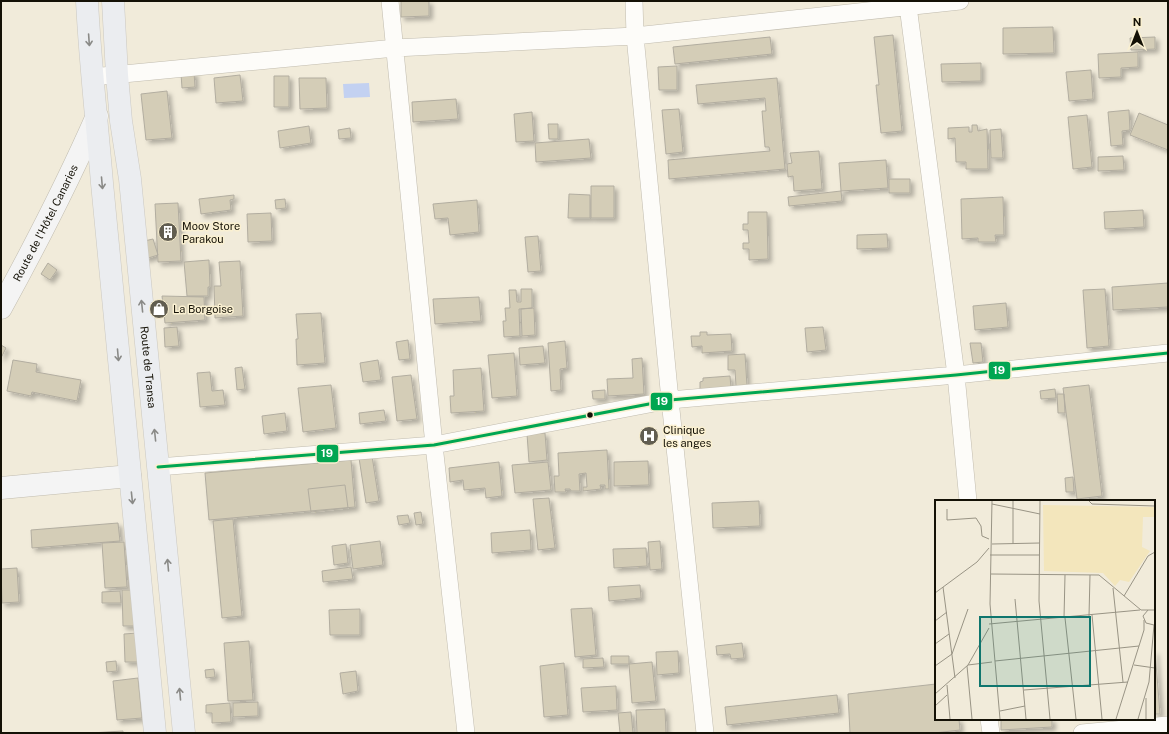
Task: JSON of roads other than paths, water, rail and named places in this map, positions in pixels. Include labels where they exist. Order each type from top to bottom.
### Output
[{"type":"main road","points":[[87,1],[92,77],[156,733]]},
{"type":"main road","name":"Route de Transa","points":[[113,1],[121,121],[128,167],[184,733]]},
{"type":"street","points":[[390,1],[434,445],[466,733]]},
{"type":"street","points":[[634,1],[635,36],[670,400],[705,733]]},
{"type":"street","points":[[92,77],[395,48],[635,36],[900,5],[960,1]]},
{"type":"street","points":[[900,5],[956,375],[968,500]]},
{"type":"street","name":"Route de l'Hôtel Canaries","points":[[1,308],[22,270],[78,159],[97,116]]},
{"type":"street","name":"Route de l'Hôtel Canaries","points":[[78,159],[88,155],[100,155],[120,160],[128,167]]},
{"type":"street","points":[[158,467],[434,445],[670,400],[956,375],[1168,353]]},
{"type":"street","points":[[1,488],[130,476]]},
{"type":"street","points":[[990,720],[991,733]]},
{"type":"street","points":[[1082,733],[1168,726]]},
{"type":"water","points":[[369,83],[370,97],[344,98],[343,84]]},
{"type":"place","name":"Moov Store Parakou","points":[[168,232]]},
{"type":"place","name":"La Borgoise","points":[[159,309]]},
{"type":"place","name":"Clinique les anges","points":[[649,436]]}]
